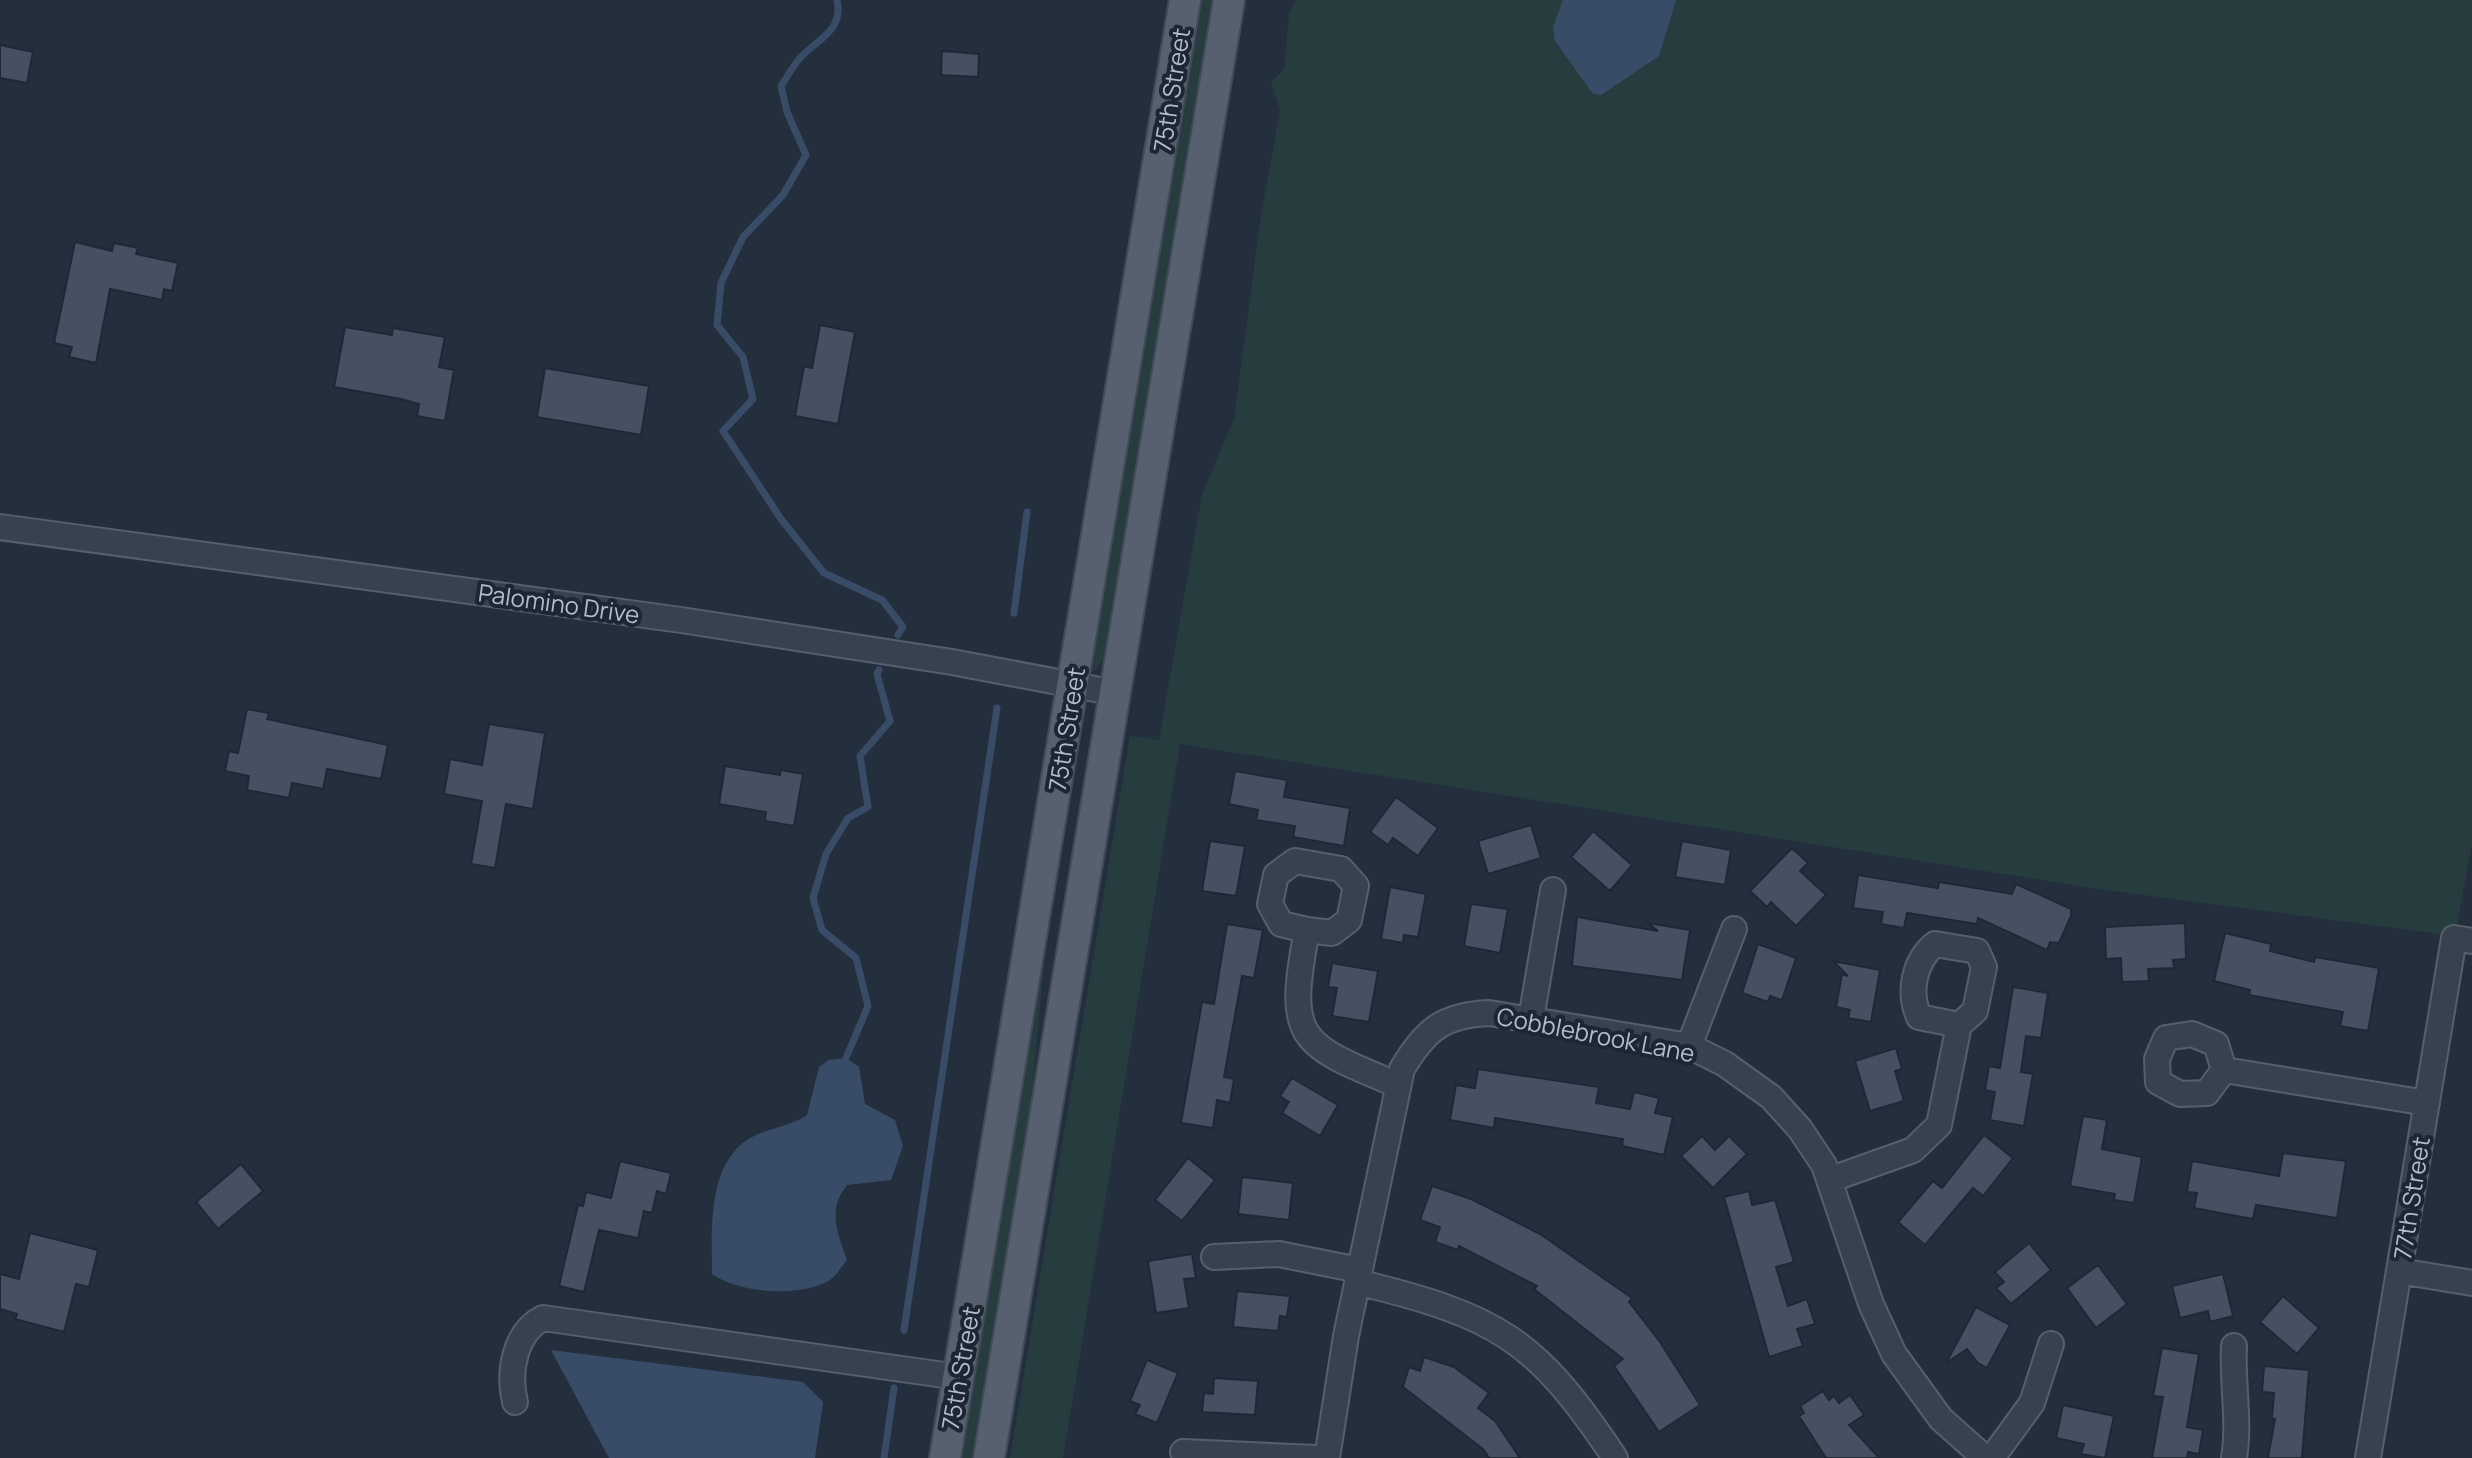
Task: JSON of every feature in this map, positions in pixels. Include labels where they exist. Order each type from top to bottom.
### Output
[{"type":"main road","name":"75th Street","points":[[989,1458],[1185,0]]},
{"type":"main road","name":"75th Street","points":[[945,1458],[958,1377],[1229,0]]},
{"type":"street","name":"Palomino Drive","points":[[0,527],[681,620],[952,662],[1094,690]]},
{"type":"street","points":[[1531,1019],[1553,890]]},
{"type":"street","points":[[1689,1046],[1734,929]]},
{"type":"street","points":[[1307,930],[1296,995],[1301,1027],[1323,1052],[1398,1085]]},
{"type":"street","name":"77th Street","points":[[2368,1458],[2427,1103],[2463,939]]},
{"type":"street","name":"Cobblebrook Lane","points":[[1327,1458],[1358,1276],[1402,1069],[1417,1044],[1443,1022],[1464,1014],[1489,1013],[1689,1046],[1725,1064],[1771,1097],[1815,1150],[1829,1180],[1871,1304],[1894,1354],[1941,1419],[1985,1458]]},
{"type":"street","points":[[1829,1180],[1913,1150],[1932,1136],[1944,1113],[1959,1025]]},
{"type":"street","points":[[2224,1070],[2427,1103]]},
{"type":"street","points":[[1214,1257],[1279,1254],[1458,1309],[1522,1345],[1579,1404],[1615,1458]]},
{"type":"street","points":[[2399,1271],[2472,1283]]},
{"type":"street","points":[[515,1402],[510,1384],[517,1348],[530,1325],[543,1318],[958,1377]]},
{"type":"street","points":[[1992,1458],[2032,1403],[2051,1344]]},
{"type":"street","points":[[2234,1346],[2234,1458]]},
{"type":"street","points":[[1183,1452],[1317,1458]]},
{"type":"green space","points":[[1200,0],[1215,0],[1106,657],[1094,671],[1103,596]]},
{"type":"green space","points":[[1295,0],[2472,0],[2472,844],[2455,936],[2105,890],[1180,744],[1063,1458],[1010,1458],[1130,736],[1159,740],[1202,494],[1234,419],[1261,216],[1280,111],[1271,82],[1284,69],[1289,14]]},
{"type":"green space","points":[[1046,942],[1029,1128],[974,1458],[960,1458]]},
{"type":"water","points":[[1563,0],[1676,0],[1659,56],[1601,95],[1593,94],[1555,41],[1553,27]]},
{"type":"water","points":[[846,1058],[859,1067],[865,1104],[895,1120],[903,1146],[891,1180],[847,1185],[841,1194],[836,1221],[847,1260],[830,1280],[817,1286],[787,1291],[753,1289],[712,1274],[715,1196],[728,1160],[740,1146],[756,1135],[807,1115],[819,1067],[829,1060]]},
{"type":"water","points":[[551,1350],[803,1382],[823,1402],[815,1458],[609,1458]]},
{"type":"building","points":[[0,45],[33,52],[27,83],[0,78]]},
{"type":"building","points":[[942,51],[979,54],[978,77],[941,75]]},
{"type":"building","points":[[75,242],[112,251],[114,243],[138,248],[136,254],[178,263],[172,291],[164,289],[162,300],[110,289],[96,363],[69,357],[72,347],[54,343]]},
{"type":"building","points":[[820,325],[855,332],[838,424],[795,416],[804,366],[812,368]]},
{"type":"building","points":[[345,327],[392,335],[393,328],[445,337],[439,367],[454,370],[445,421],[417,416],[419,404],[334,387]]},
{"type":"building","points":[[545,368],[649,386],[641,435],[537,417]]},
{"type":"building","points":[[247,709],[269,713],[267,719],[388,745],[381,779],[327,769],[323,789],[292,783],[289,798],[247,790],[249,776],[225,771],[229,751],[238,753]]},
{"type":"building","points":[[489,724],[545,733],[533,809],[506,804],[495,868],[471,864],[482,801],[444,794],[450,759],[482,765]]},
{"type":"building","points":[[725,766],[780,775],[781,770],[803,774],[794,826],[765,821],[766,812],[719,804]]},
{"type":"building","points":[[1235,771],[1287,780],[1284,797],[1350,808],[1344,846],[1293,837],[1295,826],[1256,820],[1258,810],[1229,804]]},
{"type":"building","points":[[1396,797],[1438,828],[1418,856],[1393,838],[1388,845],[1370,832]]},
{"type":"building","points":[[1531,825],[1541,858],[1488,874],[1478,841]]},
{"type":"building","points":[[1593,831],[1632,865],[1610,891],[1571,857]]},
{"type":"building","points":[[1210,841],[1245,846],[1236,896],[1202,891]]},
{"type":"building","points":[[1682,841],[1731,850],[1725,885],[1675,877]]},
{"type":"building","points":[[1792,848],[1808,863],[1800,871],[1826,895],[1796,926],[1771,902],[1767,907],[1750,891]]},
{"type":"building","points":[[1858,875],[1938,888],[1939,882],[2012,894],[2016,884],[2071,909],[2071,916],[2059,943],[2050,942],[2047,950],[1978,918],[1977,924],[1907,913],[1904,928],[1881,924],[1883,912],[1853,908]]},
{"type":"building","points":[[1390,887],[1426,894],[1418,937],[1404,935],[1403,943],[1381,939]]},
{"type":"building","points":[[1471,904],[1508,909],[1500,953],[1464,946]]},
{"type":"building","points":[[1577,917],[1658,931],[1648,923],[1690,930],[1682,980],[1572,966]]},
{"type":"building","points":[[2185,923],[2186,959],[2173,960],[2174,968],[2148,969],[2149,981],[2122,982],[2121,958],[2106,959],[2105,927]]},
{"type":"building","points":[[1227,924],[1263,930],[1254,978],[1242,976],[1224,1077],[1234,1079],[1230,1103],[1217,1100],[1213,1128],[1181,1123],[1202,1002],[1214,1004]]},
{"type":"building","points":[[2225,933],[2271,944],[2270,951],[2314,962],[2315,957],[2379,968],[2368,1031],[2340,1026],[2343,1012],[2249,995],[2250,990],[2214,981]]},
{"type":"building","points":[[1758,944],[1796,958],[1782,1000],[1770,996],[1768,1002],[1742,993]]},
{"type":"building","points":[[1833,961],[1880,970],[1871,1022],[1848,1018],[1850,1010],[1836,1007],[1842,974],[1848,976]]},
{"type":"building","points":[[1332,963],[1378,971],[1369,1022],[1332,1016],[1337,988],[1328,987]]},
{"type":"building","points":[[2013,987],[2048,993],[2041,1038],[2026,1036],[2021,1072],[2033,1074],[2024,1126],[1990,1120],[1995,1092],[1985,1090],[1989,1066],[2000,1068]]},
{"type":"building","points":[[1896,1048],[1902,1069],[1895,1071],[1904,1101],[1870,1111],[1855,1061]]},
{"type":"building","points":[[1478,1069],[1599,1087],[1596,1103],[1630,1109],[1634,1092],[1659,1098],[1655,1113],[1673,1117],[1664,1155],[1622,1146],[1623,1139],[1495,1118],[1494,1128],[1450,1120],[1456,1085],[1475,1088]]},
{"type":"building","points":[[1292,1078],[1338,1105],[1320,1136],[1282,1113],[1289,1102],[1280,1096]]},
{"type":"building","points":[[2083,1116],[2107,1120],[2102,1149],[2142,1157],[2134,1203],[2114,1200],[2115,1194],[2070,1186]]},
{"type":"building","points":[[1984,1135],[2013,1158],[1983,1196],[1973,1188],[1925,1245],[1898,1222],[1933,1181],[1942,1188]]},
{"type":"building","points":[[1702,1136],[1715,1150],[1729,1136],[1747,1154],[1713,1188],[1681,1156]]},
{"type":"building","points":[[2283,1153],[2346,1161],[2337,1218],[2256,1205],[2253,1219],[2194,1208],[2197,1193],[2187,1192],[2192,1161],[2279,1176]]},
{"type":"building","points":[[1188,1158],[1215,1180],[1182,1221],[1155,1200]]},
{"type":"building","points":[[620,1161],[671,1173],[666,1194],[657,1191],[652,1213],[644,1211],[638,1238],[599,1230],[584,1292],[559,1286],[578,1205],[583,1206],[586,1192],[611,1198]]},
{"type":"building","points":[[241,1164],[263,1191],[218,1229],[196,1202]]},
{"type":"building","points":[[1242,1177],[1293,1183],[1289,1220],[1238,1214]]},
{"type":"building","points":[[1432,1186],[1471,1199],[1540,1234],[1632,1298],[1629,1302],[1660,1342],[1700,1405],[1659,1432],[1614,1366],[1623,1359],[1534,1289],[1537,1286],[1459,1246],[1458,1250],[1435,1242],[1440,1227],[1420,1220]]},
{"type":"building","points":[[1749,1191],[1752,1205],[1775,1200],[1794,1262],[1776,1267],[1788,1306],[1807,1299],[1815,1324],[1797,1329],[1803,1346],[1769,1357],[1724,1197]]},
{"type":"building","points":[[30,1233],[98,1250],[89,1287],[76,1284],[64,1332],[15,1319],[17,1314],[0,1309],[0,1274],[19,1279]]},
{"type":"building","points":[[2029,1243],[2051,1270],[2011,1304],[1996,1288],[2004,1282],[1995,1272]]},
{"type":"building","points":[[1192,1254],[1196,1278],[1184,1279],[1189,1308],[1156,1313],[1148,1261]]},
{"type":"building","points":[[2098,1265],[2127,1304],[2096,1328],[2067,1288]]},
{"type":"building","points":[[2223,1274],[2233,1316],[2210,1322],[2208,1311],[2180,1318],[2172,1286]]},
{"type":"building","points":[[1237,1291],[1290,1296],[1287,1317],[1280,1316],[1278,1331],[1233,1327]]},
{"type":"building","points":[[2283,1296],[2319,1328],[2297,1354],[2260,1322]]},
{"type":"building","points":[[1976,1307],[2010,1325],[1987,1368],[1978,1363],[1967,1349],[1946,1363]]},
{"type":"building","points":[[2162,1348],[2199,1354],[2187,1427],[2203,1430],[2199,1454],[2188,1452],[2187,1458],[2152,1458],[2163,1397],[2153,1396]]},
{"type":"building","points":[[1424,1357],[1454,1367],[1489,1393],[1478,1408],[1495,1421],[1520,1458],[1489,1458],[1484,1450],[1403,1387],[1409,1367],[1420,1371]]},
{"type":"building","points":[[1147,1360],[1178,1373],[1157,1423],[1135,1414],[1140,1405],[1130,1401]]},
{"type":"building","points":[[2264,1366],[2309,1370],[2302,1458],[2268,1458],[2275,1419],[2272,1419],[2274,1393],[2262,1392]]},
{"type":"building","points":[[1214,1378],[1258,1381],[1255,1415],[1202,1412],[1204,1393],[1213,1394]]},
{"type":"building","points":[[1823,1391],[1829,1400],[1834,1396],[1839,1403],[1850,1395],[1864,1415],[1849,1425],[1879,1458],[1826,1458],[1799,1416],[1804,1413],[1800,1406]]},
{"type":"building","points":[[2063,1405],[2114,1416],[2105,1458],[2081,1454],[2084,1444],[2056,1438]]},
{"type":"waterway","points":[[837,0],[837,19],[833,27],[800,58],[781,86],[787,112],[806,155],[783,195],[743,237],[721,283],[717,325],[743,357],[753,399],[723,431],[781,519],[824,573],[882,600],[903,627],[898,635]]},
{"type":"waterway","points":[[1014,613],[1027,512]]},
{"type":"waterway","points":[[846,1058],[868,1006],[856,958],[822,930],[813,898],[826,854],[848,818],[868,807],[860,756],[890,721],[877,674],[879,670]]},
{"type":"waterway","points":[[904,1330],[997,708]]},
{"type":"waterway","points":[[884,1458],[894,1388]]}]
